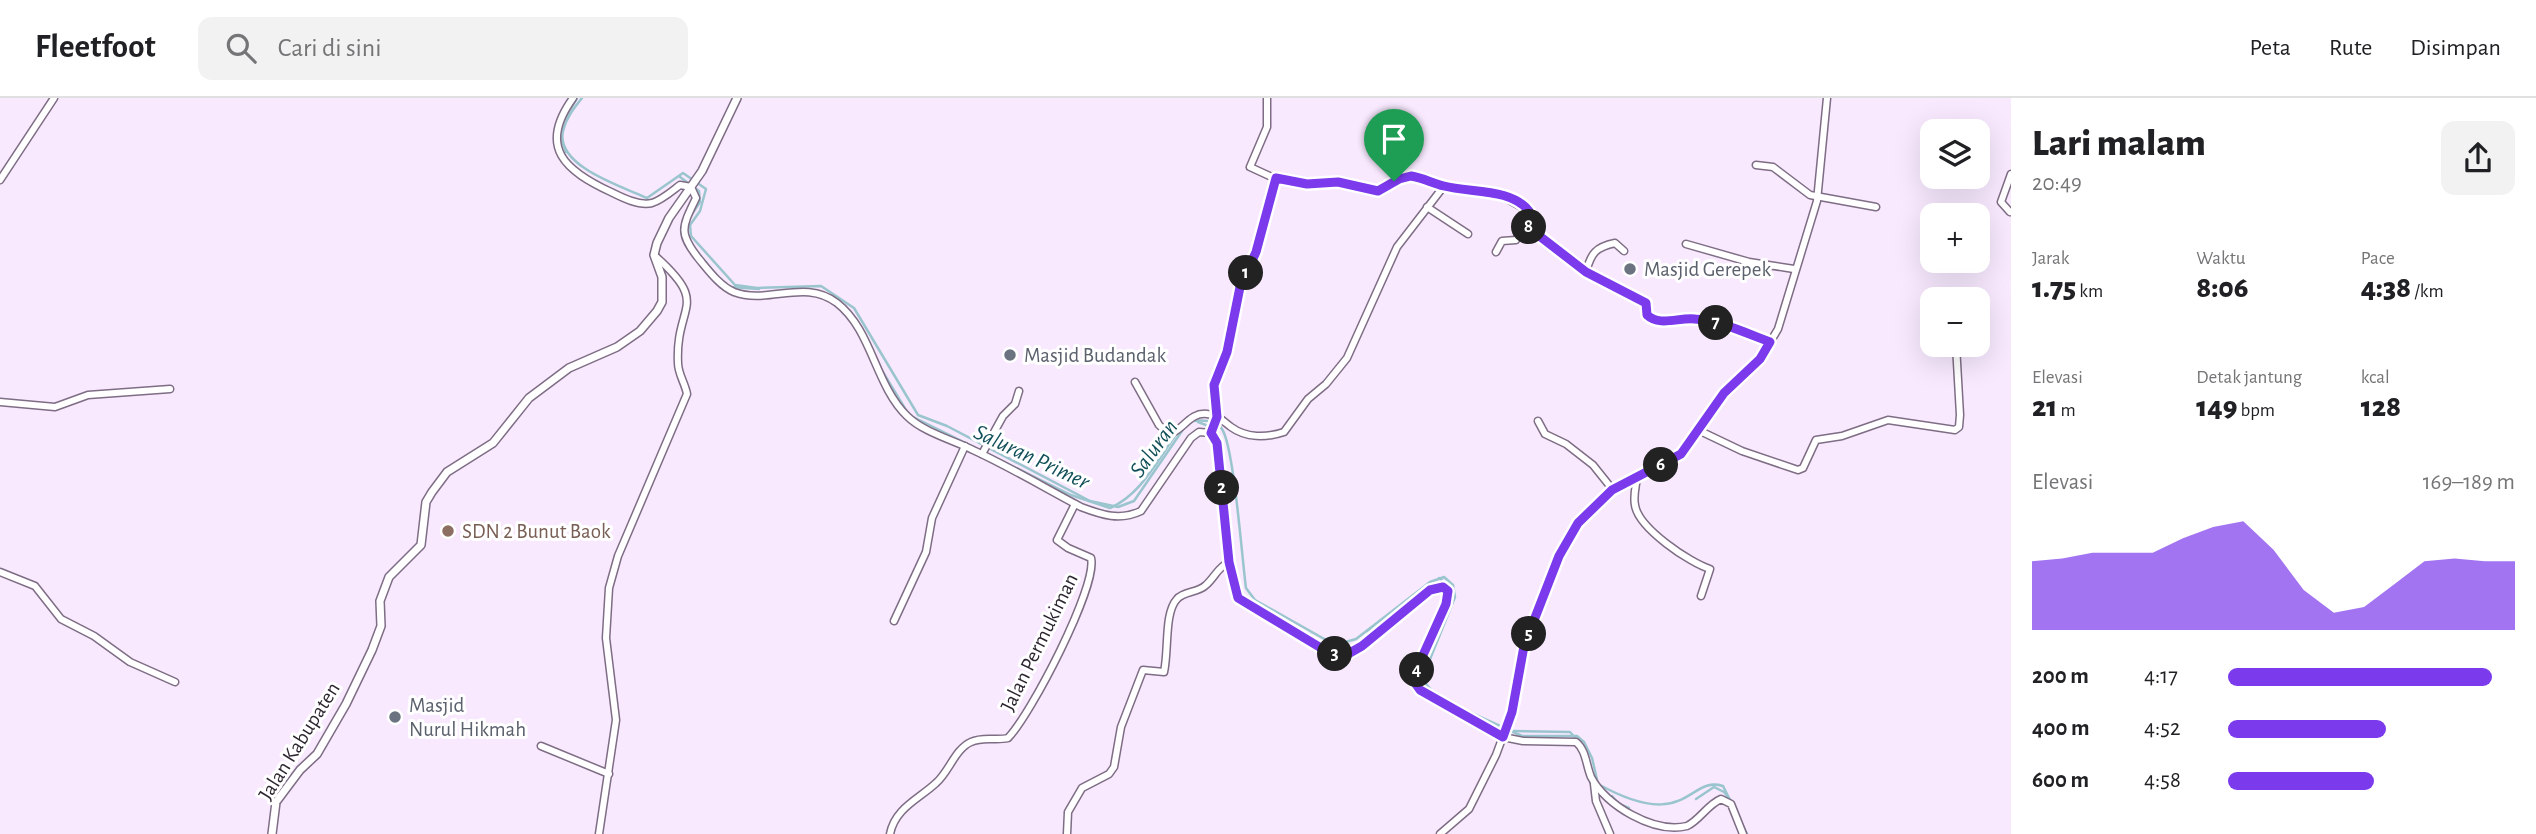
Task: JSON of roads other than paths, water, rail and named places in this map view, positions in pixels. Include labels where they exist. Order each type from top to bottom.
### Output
[{"type":"street","points":[[0,180],[54,98]]},
{"type":"street","points":[[573,98],[562,114],[556,137],[559,155],[578,176],[640,203],[653,203],[680,185],[692,186]]},
{"type":"street","points":[[598,834],[616,720],[606,638],[610,581],[687,394],[677,360],[688,297],[678,276],[654,255],[663,229],[702,171],[737,98]]},
{"type":"street","points":[[1267,98],[1267,127],[1250,166],[1276,178],[1307,184],[1338,182],[1370,191],[1384,190],[1399,179],[1411,176],[1444,186],[1502,195],[1529,209],[1516,240],[1502,241],[1496,251]]},
{"type":"street","points":[[1440,834],[1469,809],[1504,736],[1512,712],[1524,646],[1559,556],[1578,523],[1612,490],[1681,454],[1724,393],[1760,359],[1770,342],[1782,317],[1817,195],[1827,98]]},
{"type":"street","points":[[1756,165],[1773,167],[1796,187],[1817,195],[1876,207]]},
{"type":"street","points":[[2010,212],[2001,202],[2011,175]]},
{"type":"street","points":[[1276,178],[1256,252],[1240,287],[1227,352],[1214,385],[1217,418],[1212,431],[1219,452],[1229,562],[1238,598],[1331,654],[1348,654],[1362,646],[1430,590],[1443,587],[1448,591],[1446,604],[1415,673],[1415,683],[1420,690],[1504,736],[1523,741],[1576,743],[1581,747],[1594,782],[1596,801],[1610,834]]},
{"type":"street","points":[[692,186],[696,198],[684,225],[684,238],[720,283],[733,292],[757,297],[802,291],[820,294],[838,303],[855,325],[886,386],[906,415],[983,453],[1075,504],[1105,516],[1130,517],[1141,511],[1185,444],[1199,432],[1212,431]]},
{"type":"street","points":[[1135,383],[1159,425],[1169,434],[1196,415],[1217,418],[1254,437],[1284,432],[1308,399],[1326,384],[1347,358],[1397,247],[1444,186]]},
{"type":"street","points":[[1427,207],[1468,234]]},
{"type":"street","points":[[1524,224],[1586,272],[1646,303],[1647,315],[1655,321],[1696,318],[1731,327],[1770,342]]},
{"type":"street","points":[[1586,272],[1591,254],[1597,248],[1615,243],[1624,251]]},
{"type":"street","points":[[1686,244],[1749,262],[1794,269]]},
{"type":"street","name":"Jalan Kabupaten","points":[[272,834],[276,802],[300,770],[317,754],[346,704],[372,650],[381,626],[380,601],[389,577],[421,545],[426,502],[432,492],[447,472],[493,443],[529,398],[569,368],[617,347],[640,331],[662,302],[662,276],[654,255]]},
{"type":"street","points":[[1698,430],[1742,451],[1798,470],[1803,468],[1816,440],[1858,432],[1880,421],[1955,430],[1959,426],[1960,415],[1957,357]]},
{"type":"street","points":[[0,402],[55,407],[88,396],[170,389]]},
{"type":"street","points":[[983,453],[1003,416],[1015,404],[1019,391]]},
{"type":"street","points":[[1538,421],[1541,430],[1592,465],[1612,490]]},
{"type":"street","points":[[894,621],[926,552],[932,518],[965,446]]},
{"type":"street","points":[[1637,477],[1637,513],[1670,546],[1691,561],[1710,569],[1701,596]]},
{"type":"street","name":"Jalan Permukiman","points":[[890,834],[897,818],[910,802],[936,784],[963,747],[982,738],[1008,738],[1036,696],[1074,620],[1092,573],[1092,559],[1057,540],[1075,504]]},
{"type":"street","points":[[1067,834],[1068,813],[1082,789],[1109,775],[1114,767],[1123,720],[1143,670],[1164,672],[1168,650],[1169,610],[1179,596],[1205,586],[1221,566],[1229,562]]},
{"type":"street","points":[[0,572],[35,586],[61,619],[94,636],[130,662],[175,682]]},
{"type":"street","points":[[541,746],[609,774]]},
{"type":"street","points":[[1594,782],[1608,802],[1619,810],[1644,824],[1662,828],[1686,826],[1721,799],[1731,804],[1743,834]]},
{"type":"waterway","name":"Saluran","points":[[563,122],[577,98]]},
{"type":"waterway","name":"Saluran","points":[[582,98],[568,117],[563,131],[563,143],[569,155],[593,174],[647,198],[683,173],[706,189],[700,211],[690,225],[691,236],[735,285],[757,288],[821,286],[854,308],[918,415],[947,426],[1090,501],[1118,507],[1134,501],[1184,428]]},
{"type":"waterway","name":"Saluran","points":[[561,139],[566,152]]},
{"type":"waterway","name":"Saluran Primer","points":[[680,177],[699,191],[700,202],[692,214]]},
{"type":"waterway","name":"Saluran Primer","points":[[697,252],[720,279]]},
{"type":"waterway","name":"Saluran","points":[[731,287],[759,289]]},
{"type":"waterway","name":"Saluran Primer","points":[[881,369],[909,415],[1071,495],[1110,508],[1140,485],[1178,432]]},
{"type":"waterway","name":"Saluran","points":[[1192,421],[1216,423],[1222,429],[1226,440],[1234,480],[1246,588],[1255,600],[1335,645],[1356,639],[1430,582],[1444,577],[1453,585],[1455,597],[1422,679],[1436,696]]},
{"type":"waterway","name":"Saluran Primer","points":[[1198,422],[1217,435],[1223,473]]},
{"type":"waterway","name":"Saluran Primer","points":[[1424,691],[1418,675],[1451,595],[1449,586],[1439,578]]},
{"type":"waterway","name":"Saluran","points":[[1368,632],[1387,617]]},
{"type":"waterway","name":"Saluran Primer","points":[[1282,622],[1311,635]]},
{"type":"waterway","name":"Saluran","points":[[1445,701],[1522,736],[1577,736],[1584,742],[1592,758],[1598,784],[1628,798],[1651,804],[1668,804],[1701,788],[1723,786],[1747,834]]},
{"type":"waterway","name":"Saluran Primer","points":[[1513,731],[1570,732],[1581,744]]},
{"type":"waterway","name":"Saluran","points":[[1696,799],[1714,787],[1724,792],[1732,802]]},
{"type":"waterway","name":"Saluran Primer","points":[[1612,796],[1619,804],[1629,808]]},
{"type":"place","name":"Masjid Gerepek","points":[[1630,269]]},
{"type":"place","name":"Masjid Budandak","points":[[1010,355]]},
{"type":"place","name":"SDN 2 Bunut Baok","points":[[448,531]]},
{"type":"place","name":"Masjid Nurul Hikmah","points":[[395,717]]}]
